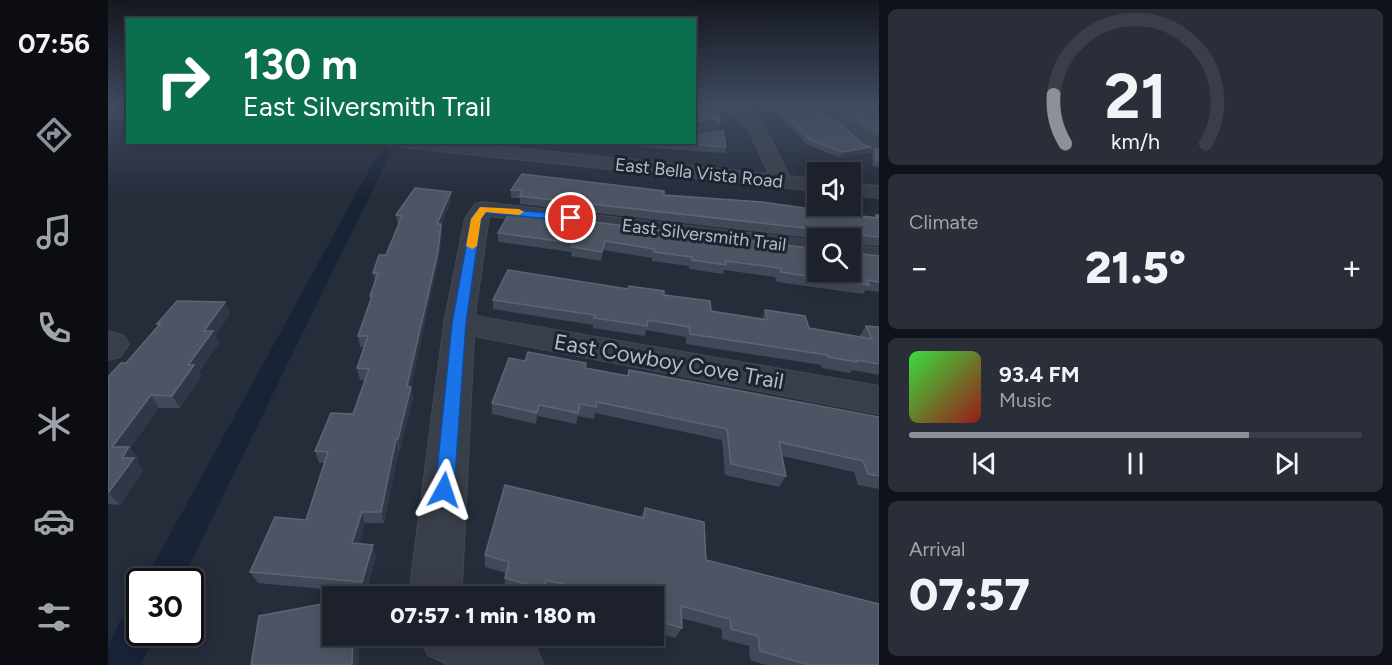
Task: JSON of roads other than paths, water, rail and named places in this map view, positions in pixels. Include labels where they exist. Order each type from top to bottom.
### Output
[{"type":"street","points":[[760,136],[782,182]]},
{"type":"street","points":[[860,136],[877,148]]},
{"type":"street","name":"East Bella Vista Road","points":[[421,144],[807,184]]},
{"type":"street","points":[[861,190],[879,192]]},
{"type":"street","name":"East Silversmith Trail","points":[[459,323],[476,219],[483,209],[516,211],[807,248]]},
{"type":"street","points":[[861,254],[879,256]]},
{"type":"street","points":[[436,586],[459,323]]},
{"type":"street","name":"East Cowboy Cove Trail","points":[[459,323],[879,400]]},
{"type":"street","points":[[470,646],[515,665]]},
{"type":"waterway","points":[[169,568],[385,152]]},
{"type":"waterway","points":[[119,665],[129,646]]}]
